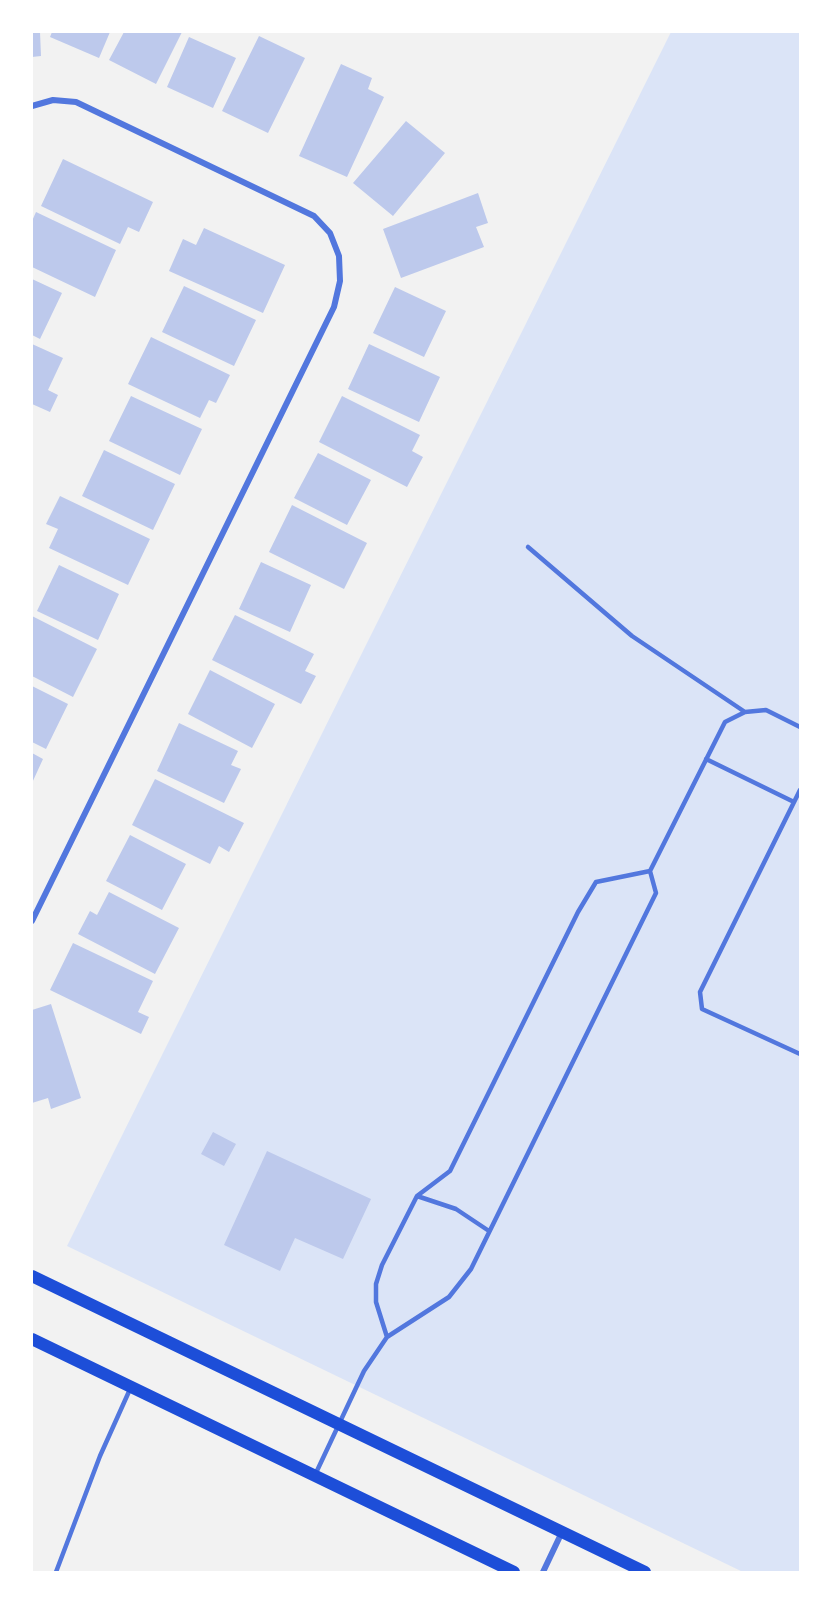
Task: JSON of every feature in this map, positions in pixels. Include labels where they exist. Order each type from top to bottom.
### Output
[{"type":"main road","points":[[32,1276],[645,1572]]},
{"type":"main road","points":[[32,1339],[514,1572]]},
{"type":"street","points":[[32,106],[53,100],[76,102],[314,216],[330,233],[339,256],[340,281],[334,306],[32,921]]},
{"type":"street","points":[[543,1572],[562,1532]]},
{"type":"lane","points":[[528,547],[632,636],[745,712]]},
{"type":"lane","points":[[315,1475],[364,1371],[387,1337],[449,1297],[471,1269],[656,893],[650,871],[725,722],[745,712],[766,710],[801,727]]},
{"type":"lane","points":[[706,759],[794,802]]},
{"type":"lane","points":[[801,790],[700,992],[702,1009],[801,1054]]},
{"type":"lane","points":[[387,1337],[376,1302],[376,1284],[382,1265],[417,1196],[450,1171],[578,912],[596,882],[650,871]]},
{"type":"lane","points":[[417,1196],[456,1209],[489,1231]]},
{"type":"lane","points":[[56,1572],[100,1456],[131,1388]]},
{"type":"shaded area","points":[[671,32],[800,32],[800,1572],[743,1572],[67,1246]]},
{"type":"building","points":[[32,32],[40,32],[41,56],[32,57]]},
{"type":"building","points":[[52,32],[110,32],[99,58],[50,37]]},
{"type":"building","points":[[124,32],[182,32],[156,84],[109,60]]},
{"type":"building","points":[[259,36],[305,58],[268,133],[222,111]]},
{"type":"building","points":[[189,37],[236,58],[213,108],[167,87]]},
{"type":"building","points":[[341,64],[372,78],[368,89],[384,97],[347,177],[299,156]]},
{"type":"building","points":[[406,121],[445,153],[393,216],[353,183]]},
{"type":"building","points":[[63,159],[153,202],[139,232],[128,227],[120,244],[41,206]]},
{"type":"building","points":[[478,193],[488,223],[476,227],[484,247],[401,278],[383,229]]},
{"type":"building","points":[[36,212],[116,250],[95,297],[32,267],[32,221]]},
{"type":"building","points":[[204,228],[285,265],[263,313],[169,271],[183,239],[196,245]]},
{"type":"building","points":[[32,279],[62,293],[40,339],[32,335]]},
{"type":"building","points":[[184,286],[256,320],[234,366],[162,332]]},
{"type":"building","points":[[395,287],[446,311],[424,357],[373,333]]},
{"type":"building","points":[[151,337],[230,375],[216,403],[209,400],[200,418],[128,384]]},
{"type":"building","points":[[32,344],[63,358],[48,390],[58,395],[50,412],[32,404]]},
{"type":"building","points":[[369,344],[440,377],[419,422],[348,389]]},
{"type":"building","points":[[131,396],[202,429],[180,475],[109,441]]},
{"type":"building","points":[[342,396],[420,435],[412,451],[423,457],[407,487],[319,442]]},
{"type":"building","points":[[104,450],[175,484],[153,530],[82,496]]},
{"type":"building","points":[[318,453],[371,480],[347,525],[294,498]]},
{"type":"building","points":[[60,496],[150,539],[128,585],[49,548],[58,529],[46,524]]},
{"type":"building","points":[[292,505],[367,543],[344,589],[269,552]]},
{"type":"building","points":[[261,562],[311,585],[290,632],[239,609]]},
{"type":"building","points":[[59,565],[119,594],[98,640],[37,611]]},
{"type":"building","points":[[235,615],[314,654],[305,671],[316,676],[301,704],[212,660]]},
{"type":"building","points":[[32,616],[97,649],[73,697],[32,676]]},
{"type":"building","points":[[210,670],[275,704],[252,748],[188,714]]},
{"type":"building","points":[[32,686],[68,704],[46,749],[32,742]]},
{"type":"building","points":[[179,723],[238,751],[231,765],[241,769],[224,803],[157,771]]},
{"type":"building","points":[[32,753],[43,759],[32,783]]},
{"type":"building","points":[[155,779],[244,823],[229,852],[219,846],[210,864],[132,825]]},
{"type":"building","points":[[130,835],[186,864],[162,910],[106,881]]},
{"type":"building","points":[[109,892],[179,928],[155,974],[78,934],[90,911],[97,915]]},
{"type":"building","points":[[73,943],[153,981],[138,1012],[149,1017],[141,1034],[50,990]]},
{"type":"building","points":[[51,1004],[81,1098],[51,1109],[48,1098],[32,1103],[32,1010]]},
{"type":"building","points":[[213,1132],[236,1144],[224,1166],[201,1154]]},
{"type":"building","points":[[267,1151],[371,1199],[343,1259],[295,1238],[280,1271],[224,1245]]}]
